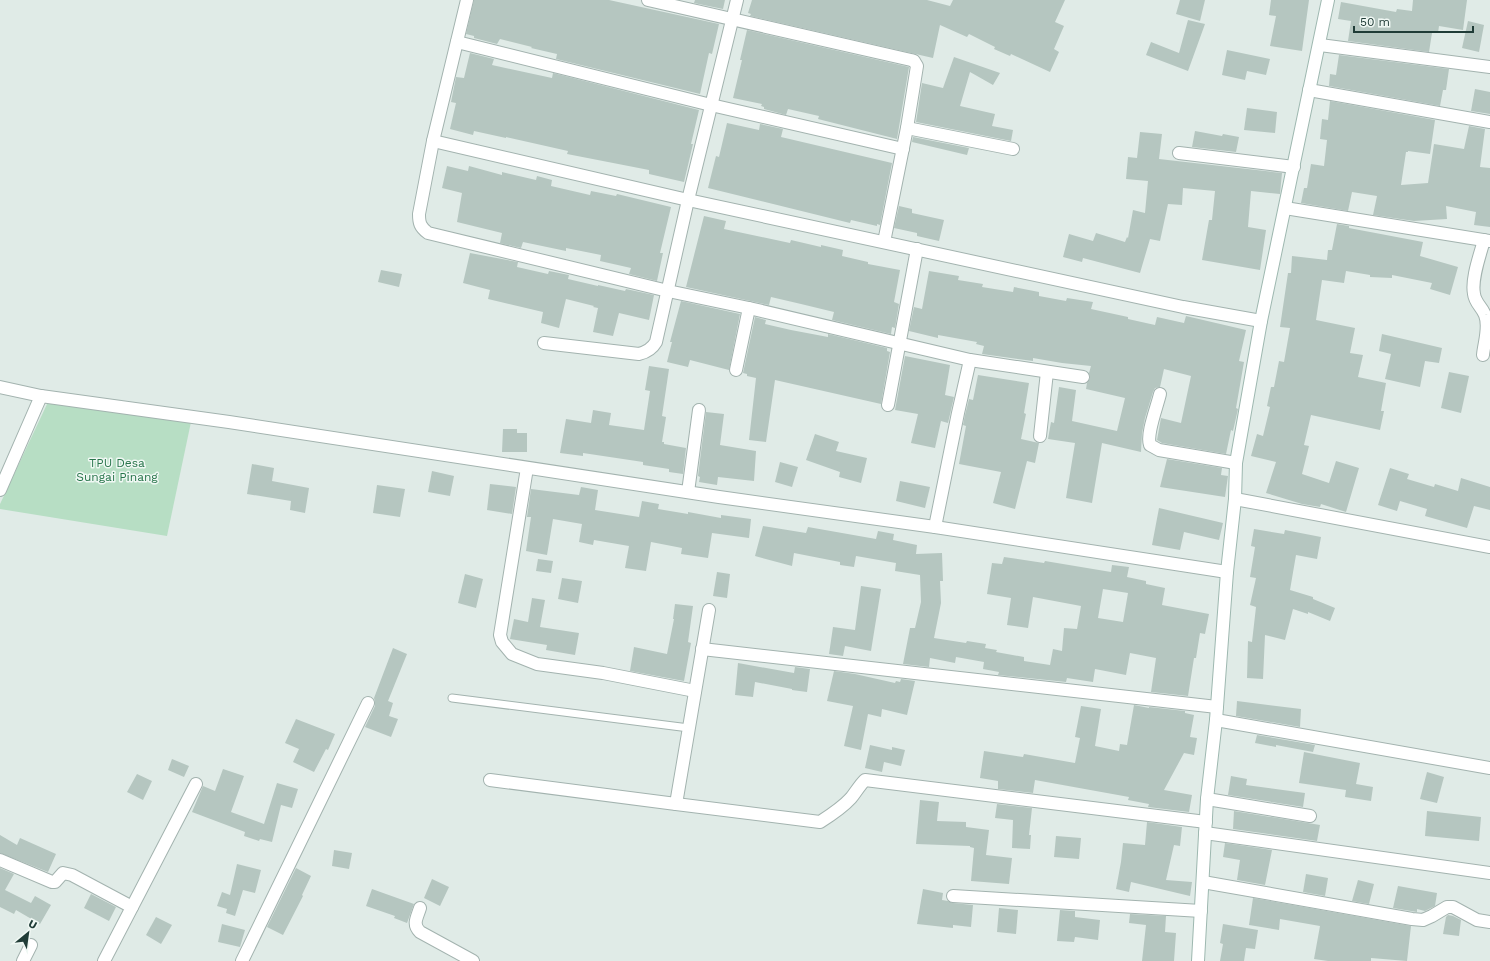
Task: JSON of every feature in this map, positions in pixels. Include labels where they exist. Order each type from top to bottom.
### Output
[{"type":"street","points":[[467,0],[433,141],[419,214],[419,223],[428,233],[668,291],[749,308],[970,360],[1083,377]]},
{"type":"street","points":[[648,0],[914,62],[917,66],[907,128],[884,242]]},
{"type":"street","points":[[544,343],[639,354],[654,346],[737,0]]},
{"type":"street","points":[[1198,961],[1207,799],[1216,720],[1226,572],[1235,499],[1236,464],[1261,321],[1309,90],[1320,45],[1328,0]]},
{"type":"street","points":[[457,42],[711,105],[903,149]]},
{"type":"street","points":[[1320,45],[1490,67]]},
{"type":"street","points":[[1309,90],[1490,122]]},
{"type":"street","points":[[907,128],[1013,149]]},
{"type":"street","points":[[433,141],[688,200],[1183,307],[1261,321]]},
{"type":"street","points":[[1179,153],[1294,167]]},
{"type":"street","points":[[1285,208],[1487,240],[1473,286],[1477,305],[1485,315],[1487,322],[1483,355]]},
{"type":"street","points":[[888,405],[917,249]]},
{"type":"street","points":[[736,370],[749,308]]},
{"type":"street","points":[[935,527],[970,360]]},
{"type":"street","points":[[1040,436],[1047,372]]},
{"type":"street","points":[[0,387],[41,396],[230,422],[527,468],[935,527],[1226,572]]},
{"type":"street","points":[[1160,394],[1150,432],[1150,445],[1159,450],[1236,464]]},
{"type":"street","points":[[0,490],[41,396]]},
{"type":"street","points":[[688,492],[699,410]]},
{"type":"street","points":[[527,468],[500,635],[502,642],[512,654],[537,664],[603,673],[695,692]]},
{"type":"street","points":[[1235,499],[1490,547]]},
{"type":"street","points":[[676,804],[709,610]]},
{"type":"street","points":[[702,649],[1217,707]]},
{"type":"street","points":[[242,961],[368,703]]},
{"type":"street","points":[[1216,720],[1490,768]]},
{"type":"street","points":[[490,780],[820,822],[833,814],[852,797],[857,788],[865,780],[1206,827],[1490,873]]},
{"type":"street","points":[[104,961],[196,784]]},
{"type":"street","points":[[1207,799],[1310,816]]},
{"type":"street","points":[[0,860],[52,882],[55,882],[63,873],[72,875],[132,907]]},
{"type":"street","points":[[1203,882],[1412,920],[1423,920],[1447,907],[1453,907],[1478,920],[1490,922]]},
{"type":"street","points":[[953,896],[1201,911]]},
{"type":"street","points":[[420,908],[415,923],[416,928],[451,950],[473,961]]},
{"type":"street","points":[[23,961],[31,945]]},
{"type":"lane","points":[[452,698],[689,728]]},
{"type":"green space","name":"TPU Desa Sungai Pinang","points":[[48,402],[191,422],[167,536],[0,509],[0,504]]},
{"type":"building","points":[[474,0],[609,0],[719,24],[712,54],[709,53],[700,94],[556,59],[557,54],[500,39],[497,44],[474,38],[474,36],[466,34]]},
{"type":"building","points":[[695,0],[725,0],[723,9],[694,3]]},
{"type":"building","points":[[752,0],[927,0],[950,6],[953,0],[1065,0],[1055,22],[1064,26],[1054,49],[1059,52],[1050,72],[1011,54],[1010,56],[994,49],[995,47],[969,34],[967,37],[940,25],[933,58],[750,16],[751,14],[748,13]]},
{"type":"building","points":[[1180,0],[1205,0],[1200,21],[1176,14]]},
{"type":"building","points":[[1271,0],[1309,0],[1302,51],[1270,46],[1276,16],[1269,15]]},
{"type":"building","points":[[1413,0],[1467,0],[1463,30],[1439,26],[1438,33],[1432,33],[1429,52],[1348,41],[1351,21],[1338,19],[1341,2],[1396,12],[1397,9],[1412,11]]},
{"type":"building","points":[[1188,20],[1205,24],[1188,71],[1146,55],[1151,42],[1179,53]]},
{"type":"building","points":[[1468,21],[1484,25],[1479,52],[1462,48]]},
{"type":"building","points":[[747,30],[909,67],[897,139],[818,119],[819,116],[788,109],[786,115],[764,109],[764,107],[761,106],[762,104],[733,98]]},
{"type":"building","points":[[1227,50],[1270,59],[1266,75],[1247,71],[1245,80],[1222,75]]},
{"type":"building","points":[[470,53],[494,59],[492,65],[552,78],[553,73],[699,110],[684,182],[649,174],[649,170],[567,154],[568,151],[474,131],[473,135],[450,129],[456,103],[451,102],[456,77],[464,78]]},
{"type":"building","points":[[1339,55],[1449,69],[1446,90],[1443,90],[1440,106],[1329,86],[1330,74],[1336,75]]},
{"type":"building","points":[[954,57],[1000,73],[993,85],[970,72],[960,106],[995,114],[992,126],[1013,130],[1011,141],[916,122],[922,83],[943,88]]},
{"type":"building","points":[[1475,89],[1490,92],[1490,114],[1471,111]]},
{"type":"building","points":[[1330,101],[1435,120],[1430,154],[1406,152],[1401,185],[1428,183],[1434,144],[1464,149],[1469,126],[1485,129],[1480,167],[1490,168],[1490,227],[1474,225],[1476,212],[1446,206],[1447,219],[1414,221],[1373,215],[1377,196],[1352,192],[1348,211],[1301,203],[1304,188],[1307,188],[1311,164],[1324,166],[1327,140],[1320,139],[1322,119],[1328,120]]},
{"type":"building","points":[[1247,108],[1277,112],[1275,133],[1244,130]]},
{"type":"building","points":[[727,123],[759,130],[760,124],[783,129],[781,137],[892,163],[880,225],[877,224],[877,226],[851,220],[850,223],[708,188],[716,156],[719,157]]},
{"type":"building","points":[[1195,131],[1222,136],[1223,134],[1239,137],[1236,152],[1192,147]]},
{"type":"building","points":[[1140,132],[1162,134],[1159,159],[1282,173],[1280,194],[1251,191],[1248,227],[1266,230],[1260,270],[1202,260],[1209,220],[1212,220],[1215,191],[1183,188],[1182,205],[1168,204],[1160,241],[1150,239],[1140,273],[1083,258],[1082,262],[1063,257],[1069,234],[1093,241],[1096,233],[1125,242],[1127,237],[1128,238],[1133,210],[1145,213],[1148,181],[1126,179],[1128,157],[1137,158]]},
{"type":"building","points":[[913,137],[969,148],[967,155],[912,142]]},
{"type":"building","points":[[447,166],[468,171],[469,166],[502,175],[502,172],[536,180],[537,176],[552,180],[551,186],[590,195],[591,191],[616,196],[617,194],[671,207],[660,253],[663,253],[657,281],[629,274],[631,268],[600,261],[601,255],[566,248],[566,251],[523,242],[521,248],[500,243],[502,233],[457,222],[462,193],[442,188]]},
{"type":"building","points":[[899,206],[912,209],[912,213],[944,220],[939,241],[917,236],[917,233],[894,228]]},
{"type":"building","points":[[704,216],[726,221],[724,229],[790,243],[791,240],[821,247],[821,245],[843,250],[842,256],[868,262],[868,264],[900,270],[894,302],[899,304],[895,328],[892,327],[891,334],[832,320],[834,312],[771,297],[769,305],[686,287]]},
{"type":"building","points":[[1337,224],[1349,226],[1349,228],[1423,242],[1420,256],[1458,267],[1450,295],[1430,289],[1432,283],[1392,275],[1392,278],[1370,277],[1370,275],[1346,271],[1344,283],[1322,280],[1316,320],[1355,328],[1350,353],[1363,355],[1358,377],[1386,383],[1381,411],[1384,411],[1380,430],[1311,415],[1304,445],[1309,446],[1302,474],[1329,483],[1336,461],[1359,468],[1346,512],[1321,504],[1320,507],[1302,504],[1266,493],[1276,462],[1251,456],[1257,434],[1263,436],[1270,407],[1267,406],[1271,387],[1274,387],[1279,361],[1284,362],[1290,328],[1280,327],[1288,273],[1291,273],[1292,256],[1327,260],[1328,250],[1332,250]]},
{"type":"building","points":[[470,253],[518,262],[517,267],[548,274],[549,271],[569,275],[568,279],[598,286],[625,291],[626,289],[654,295],[649,320],[619,313],[613,336],[593,332],[598,308],[566,299],[559,328],[541,323],[543,312],[488,299],[490,290],[463,283]]},
{"type":"building","points":[[381,270],[402,274],[399,287],[378,282]]},
{"type":"building","points":[[929,271],[959,276],[958,280],[983,284],[982,287],[1013,292],[1014,287],[1039,292],[1039,296],[1066,301],[1067,298],[1093,302],[1091,309],[1128,317],[1128,319],[1155,325],[1157,317],[1184,323],[1186,316],[1246,330],[1239,361],[1244,362],[1236,408],[1238,409],[1233,431],[1231,430],[1226,454],[1162,443],[1157,440],[1161,418],[1181,423],[1191,376],[1164,369],[1160,387],[1155,388],[1153,392],[1145,418],[1142,433],[1141,452],[1102,443],[1092,503],[1066,498],[1075,443],[1048,439],[1051,422],[1054,423],[1059,387],[1076,390],[1072,421],[1117,431],[1125,398],[1086,389],[1090,378],[1089,373],[1091,366],[1033,358],[1033,361],[982,354],[984,346],[976,344],[977,342],[938,335],[938,338],[909,331],[914,307],[922,309]]},
{"type":"building","points":[[681,301],[740,314],[729,370],[690,360],[688,367],[667,362],[672,342],[670,342]]},
{"type":"building","points":[[755,317],[766,320],[765,324],[828,337],[828,334],[887,348],[887,351],[890,352],[881,404],[775,380],[766,442],[749,440],[756,378],[747,376],[747,374],[743,373]]},
{"type":"building","points":[[1382,334],[1442,348],[1439,363],[1425,361],[1420,387],[1385,379],[1391,354],[1379,351]]},
{"type":"building","points":[[905,356],[950,365],[945,395],[954,397],[948,423],[941,421],[935,448],[911,443],[918,414],[895,410]]},
{"type":"building","points":[[649,366],[669,369],[662,416],[666,417],[662,442],[664,442],[664,444],[686,448],[683,474],[669,472],[669,469],[643,465],[643,462],[583,453],[583,456],[560,453],[566,419],[591,423],[593,410],[611,413],[609,425],[644,430],[650,391],[645,390]]},
{"type":"building","points":[[1449,372],[1469,376],[1461,413],[1441,408]]},
{"type":"building","points":[[978,375],[1029,383],[1024,413],[1026,414],[1021,439],[1039,443],[1035,463],[1027,461],[1015,509],[993,503],[1001,472],[959,464],[966,426],[963,425],[965,415],[969,399],[973,400]]},
{"type":"building","points":[[706,412],[724,414],[720,445],[756,451],[754,481],[718,477],[717,485],[699,482],[700,477],[698,476]]},
{"type":"building","points":[[503,429],[517,429],[517,433],[527,433],[527,452],[502,452]]},
{"type":"building","points":[[815,434],[839,442],[836,451],[867,458],[861,483],[839,477],[840,472],[806,460]]},
{"type":"building","points":[[1167,459],[1222,468],[1221,475],[1228,476],[1225,497],[1160,487]]},
{"type":"building","points":[[780,462],[798,467],[792,487],[775,482]]},
{"type":"building","points":[[252,464],[274,468],[272,481],[309,488],[305,513],[290,510],[291,501],[247,494]]},
{"type":"building","points":[[1390,468],[1409,474],[1407,479],[1434,487],[1435,484],[1458,491],[1461,478],[1490,487],[1490,510],[1474,506],[1467,528],[1425,516],[1427,509],[1400,501],[1397,511],[1378,505]]},
{"type":"building","points":[[432,471],[454,476],[450,496],[428,492]]},
{"type":"building","points":[[900,481],[930,487],[925,508],[896,501]]},
{"type":"building","points":[[490,484],[516,487],[512,514],[487,510]]},
{"type":"building","points":[[377,485],[405,489],[400,517],[373,513]]},
{"type":"building","points":[[581,487],[598,490],[595,510],[639,517],[642,501],[659,504],[658,509],[688,514],[688,512],[721,518],[721,515],[751,519],[749,538],[712,533],[708,558],[681,554],[682,548],[651,542],[646,571],[625,568],[629,546],[594,540],[593,545],[579,542],[582,524],[553,519],[547,555],[526,551],[531,517],[527,517],[531,489],[579,495]]},
{"type":"building","points":[[1159,508],[1223,523],[1219,540],[1184,532],[1180,550],[1152,545]]},
{"type":"building","points":[[763,526],[806,533],[808,527],[876,539],[878,531],[894,534],[893,540],[917,545],[916,554],[942,553],[943,581],[940,581],[941,603],[934,638],[966,643],[967,641],[986,644],[985,648],[997,650],[996,652],[1024,657],[1024,661],[1050,665],[1053,649],[1062,651],[1064,628],[1077,629],[1081,606],[1033,597],[1028,628],[1007,625],[1011,598],[987,594],[992,563],[1002,564],[1004,557],[1044,563],[1045,561],[1111,572],[1112,565],[1129,567],[1127,577],[1146,581],[1146,584],[1165,588],[1162,605],[1209,614],[1205,634],[1200,633],[1196,658],[1194,658],[1188,696],[1151,692],[1156,658],[1130,653],[1126,675],[1095,669],[1093,682],[1067,678],[1066,682],[998,675],[999,672],[983,669],[984,662],[956,657],[955,663],[930,658],[929,667],[903,664],[910,628],[915,628],[921,602],[920,575],[895,571],[896,563],[856,556],[854,567],[840,565],[840,562],[794,553],[792,566],[755,556]],"holes":[[[1103,589],[1128,593],[1123,622],[1098,618]]]},
{"type":"building","points":[[1254,529],[1284,534],[1285,530],[1321,537],[1317,559],[1296,555],[1290,590],[1313,597],[1313,599],[1335,608],[1330,621],[1308,612],[1308,614],[1293,609],[1285,640],[1265,635],[1263,679],[1247,678],[1248,641],[1252,642],[1256,607],[1250,605],[1256,578],[1250,577],[1255,547],[1251,546]]},
{"type":"building","points":[[538,559],[553,561],[551,573],[536,571]]},
{"type":"building","points":[[717,572],[730,574],[727,598],[713,596]]},
{"type":"building","points":[[465,574],[483,579],[476,608],[458,603]]},
{"type":"building","points":[[562,578],[582,581],[578,603],[558,599]]},
{"type":"building","points":[[861,586],[881,589],[871,651],[845,646],[843,656],[829,654],[833,627],[855,630]]},
{"type":"building","points":[[532,598],[545,600],[540,627],[579,633],[575,655],[546,650],[547,645],[510,639],[514,619],[528,622]]},
{"type":"building","points":[[675,604],[693,606],[688,642],[691,643],[684,681],[630,671],[634,647],[667,654],[674,619]]},
{"type":"building","points":[[393,648],[407,654],[388,701],[393,703],[389,716],[398,719],[391,737],[365,727],[375,706],[374,698]]},
{"type":"building","points":[[738,663],[794,673],[795,667],[810,669],[807,692],[755,682],[753,697],[735,695]]},
{"type":"building","points":[[834,671],[895,683],[896,681],[900,682],[901,679],[915,681],[907,715],[882,709],[881,717],[868,714],[861,750],[844,746],[853,706],[827,701]]},
{"type":"building","points":[[1237,701],[1301,709],[1300,727],[1236,716]]},
{"type":"building","points":[[1134,705],[1149,708],[1185,711],[1185,713],[1194,715],[1190,737],[1197,738],[1194,755],[1184,753],[1164,790],[1192,795],[1189,812],[1148,807],[1149,804],[1128,800],[1129,797],[1035,780],[1033,793],[998,789],[998,781],[980,778],[984,751],[1023,757],[1024,754],[1075,763],[1080,738],[1075,737],[1081,706],[1101,709],[1095,746],[1119,751],[1120,744],[1127,745]]},
{"type":"building","points":[[296,719],[335,734],[328,750],[326,749],[314,772],[293,762],[299,749],[285,743]]},
{"type":"building","points":[[1257,735],[1315,745],[1313,752],[1276,745],[1276,747],[1255,743]]},
{"type":"building","points":[[870,745],[892,750],[892,747],[905,750],[901,766],[884,762],[882,772],[865,768]]},
{"type":"building","points":[[1304,752],[1360,763],[1356,784],[1373,787],[1371,801],[1345,797],[1346,790],[1299,783]]},
{"type":"building","points":[[172,759],[189,766],[184,777],[168,770]]},
{"type":"building","points":[[223,769],[244,776],[231,812],[264,824],[277,783],[298,789],[292,808],[281,805],[272,842],[260,839],[259,841],[244,836],[245,832],[192,812],[203,786],[215,791]]},
{"type":"building","points":[[1427,772],[1444,777],[1437,803],[1420,799]]},
{"type":"building","points":[[137,774],[152,781],[143,800],[127,792]]},
{"type":"building","points":[[1231,776],[1247,779],[1246,785],[1305,793],[1303,807],[1228,795]]},
{"type":"building","points":[[920,800],[939,802],[937,821],[966,822],[966,827],[989,830],[986,855],[1012,858],[1009,884],[971,881],[974,848],[970,846],[916,844]]},
{"type":"building","points":[[997,804],[1032,808],[1029,835],[1031,835],[1030,849],[1012,848],[1013,820],[995,818]]},
{"type":"building","points":[[1234,811],[1320,825],[1317,841],[1233,829]]},
{"type":"building","points":[[1427,811],[1481,817],[1479,841],[1425,836]]},
{"type":"building","points":[[1147,822],[1182,827],[1180,846],[1174,845],[1166,880],[1192,882],[1190,896],[1131,882],[1129,892],[1116,889],[1123,843],[1145,845]]},
{"type":"building","points":[[0,835],[17,845],[20,838],[56,854],[48,872],[0,853]]},
{"type":"building","points":[[1056,836],[1081,838],[1079,859],[1054,857]]},
{"type":"building","points":[[1225,843],[1272,850],[1265,885],[1237,880],[1240,860],[1223,857]]},
{"type":"building","points":[[334,850],[352,853],[349,869],[332,866]]},
{"type":"building","points":[[237,864],[261,870],[255,893],[243,890],[235,916],[226,913],[227,909],[217,906],[222,892],[230,895]]},
{"type":"building","points":[[0,868],[14,874],[5,890],[31,903],[35,896],[51,905],[40,924],[16,910],[14,914],[0,907]]},
{"type":"building","points":[[296,868],[311,876],[302,895],[303,896],[283,935],[267,927]]},
{"type":"building","points":[[1306,874],[1328,878],[1325,896],[1303,892]]},
{"type":"building","points":[[432,879],[449,887],[440,906],[424,898]]},
{"type":"building","points":[[1358,880],[1374,884],[1369,904],[1352,901]]},
{"type":"building","points":[[1398,886],[1437,893],[1435,906],[1425,911],[1417,909],[1417,912],[1393,908]]},
{"type":"building","points":[[372,889],[414,904],[407,923],[394,918],[395,916],[366,906]]},
{"type":"building","points":[[923,889],[943,893],[942,900],[953,903],[973,905],[971,927],[953,925],[953,928],[917,924]]},
{"type":"building","points":[[91,894],[116,907],[109,921],[84,908]]},
{"type":"building","points":[[1253,898],[1411,926],[1407,961],[1371,958],[1371,961],[1328,961],[1314,959],[1320,926],[1280,919],[1279,930],[1249,925]]},
{"type":"building","points":[[999,908],[1018,910],[1016,934],[997,932]]},
{"type":"building","points":[[1060,910],[1075,911],[1075,917],[1100,920],[1098,940],[1075,937],[1074,942],[1057,941]]},
{"type":"building","points":[[1130,914],[1166,916],[1165,932],[1176,933],[1174,961],[1142,961],[1146,925],[1129,923]]},
{"type":"building","points":[[1448,915],[1461,920],[1459,936],[1443,934],[1446,917]]},
{"type":"building","points":[[156,917],[172,925],[161,944],[146,935]]},
{"type":"building","points":[[222,924],[245,930],[240,947],[218,942]]},
{"type":"building","points":[[1223,924],[1258,930],[1255,949],[1246,948],[1244,961],[1220,961],[1223,944],[1220,943]]}]
